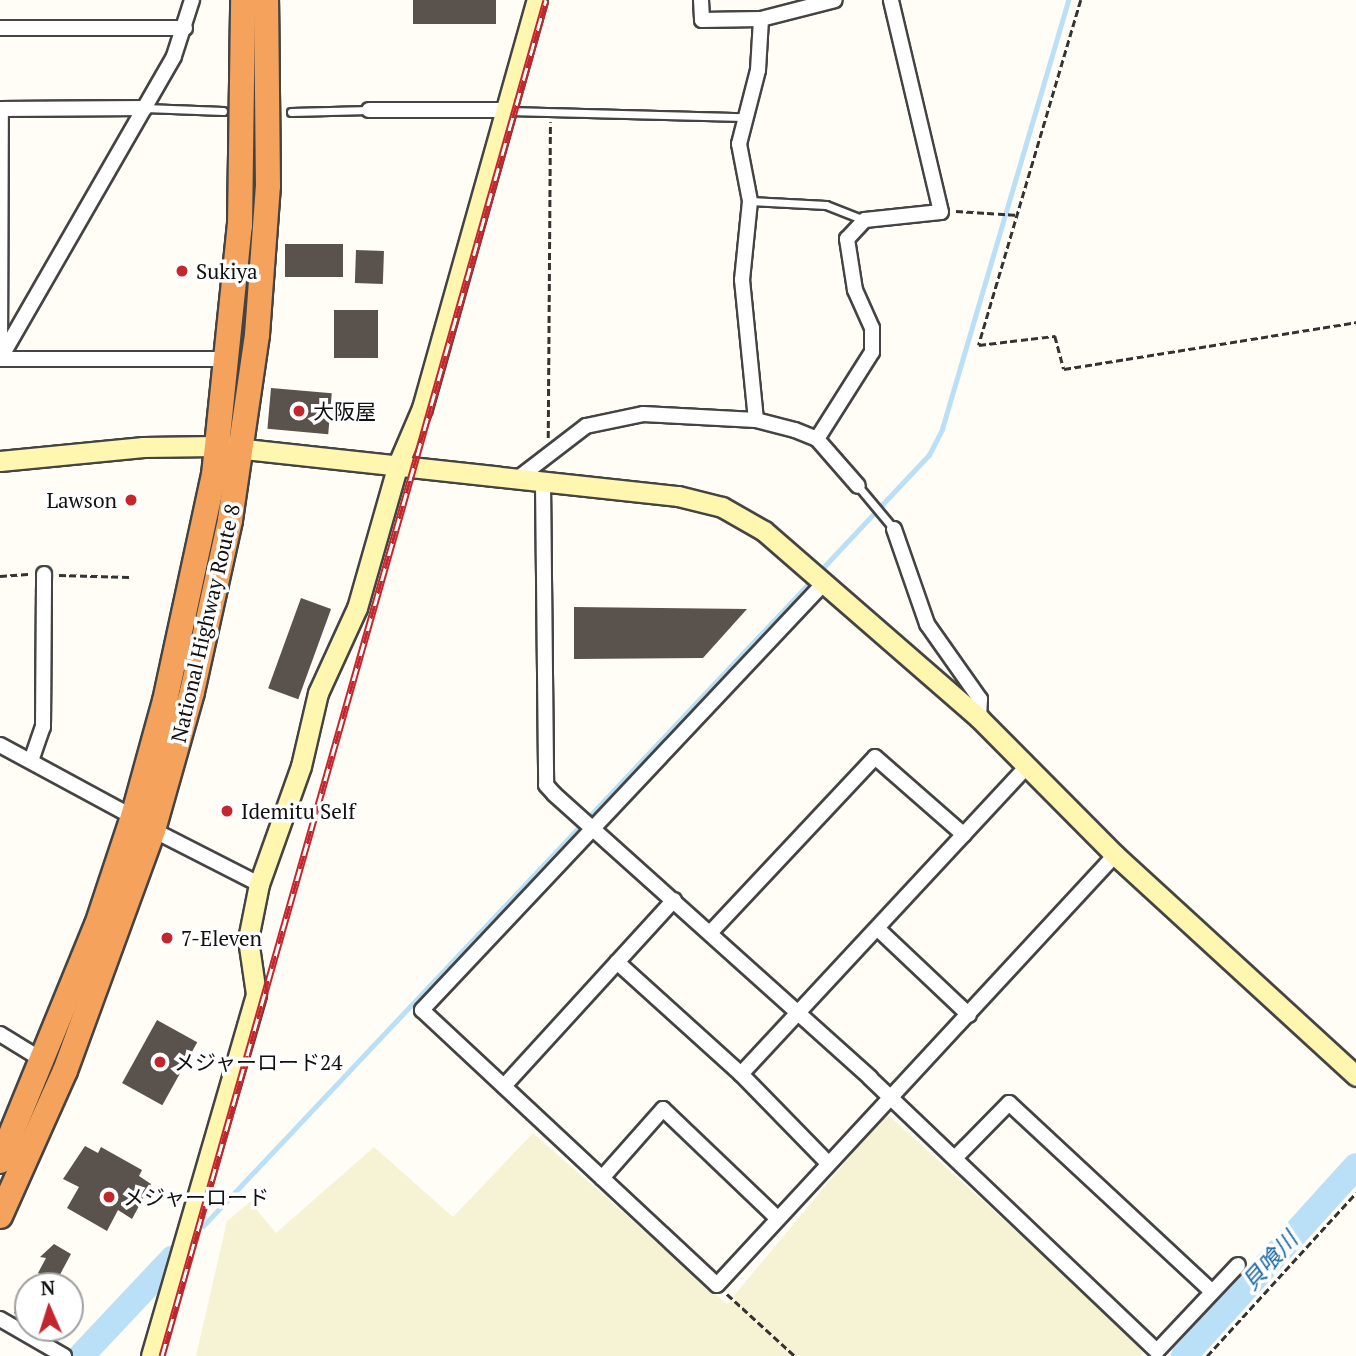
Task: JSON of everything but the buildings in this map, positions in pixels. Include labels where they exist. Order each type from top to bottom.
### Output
[{"type":"highway","name":"National Highway Route 8","points":[[0,1216],[65,1071],[143,824],[216,446],[228,359],[240,225],[243,0]]},
{"type":"highway","name":"National Highway Route 8","points":[[0,1161],[143,824],[192,692],[244,450],[268,186],[266,0]]},
{"type":"street","points":[[0,359],[145,108],[185,28],[192,0]]},
{"type":"street","points":[[151,1356],[256,994],[248,939],[259,884],[301,766],[318,693],[357,608],[398,464],[422,408],[537,0]]},
{"type":"street","points":[[701,0],[702,20],[761,19],[835,0]]},
{"type":"street","points":[[817,439],[872,352],[872,328],[848,261],[847,239],[865,220],[941,212],[891,0]]},
{"type":"street","points":[[756,420],[742,280],[750,201],[739,144],[743,117],[758,69],[761,19]]},
{"type":"street","points":[[0,27],[185,28]]},
{"type":"street","points":[[0,359],[0,109],[145,108]]},
{"type":"street","points":[[369,110],[504,111]]},
{"type":"street","points":[[0,359],[228,359]]},
{"type":"street","points":[[517,479],[548,452],[586,426],[643,414],[756,420],[817,439],[858,486]]},
{"type":"street","points":[[0,461],[143,447],[216,446],[678,496],[722,507],[764,531],[979,718],[1025,768],[1115,855],[1356,1076]]},
{"type":"street","points":[[543,482],[546,785],[892,1098],[1157,1351],[1238,1265]]},
{"type":"street","points":[[889,523],[927,624],[980,699],[979,718]]},
{"type":"street","points":[[31,761],[43,727],[44,574]]},
{"type":"street","points":[[825,582],[422,1010],[717,1285],[1115,855]]},
{"type":"street","points":[[0,745],[259,884]]},
{"type":"street","points":[[710,933],[875,757],[964,835]]},
{"type":"street","points":[[741,1074],[800,1014],[1025,768]]},
{"type":"street","points":[[504,1086],[674,900]]},
{"type":"street","points":[[878,929],[969,1015]]},
{"type":"street","points":[[617,962],[741,1074],[828,1163]]},
{"type":"street","points":[[0,1034],[44,1061]]},
{"type":"street","points":[[955,1158],[1009,1103],[1211,1291]]},
{"type":"street","points":[[602,1178],[663,1109],[777,1219]]},
{"type":"street","points":[[0,1319],[64,1356]]},
{"type":"lane","points":[[145,108],[223,111]]},
{"type":"lane","points":[[291,112],[369,110]]},
{"type":"lane","points":[[504,111],[743,117]]},
{"type":"lane","points":[[750,201],[826,205],[865,220]]},
{"type":"lane","points":[[858,486],[889,523]]},
{"type":"path","points":[[1078,1],[979,345],[1055,337],[1064,369],[1356,322]]},
{"type":"path","points":[[548,452],[550,112]]},
{"type":"path","points":[[941,212],[997,211],[1017,215]]},
{"type":"path","points":[[0,576],[44,574],[129,577]]},
{"type":"path","points":[[1207,1356],[1356,1194]]},
{"type":"path","points":[[717,1285],[795,1356]]},
{"type":"shaded area","points":[[886,1113],[1146,1349],[1140,1356],[196,1356],[227,1221],[250,1202],[276,1233],[374,1147],[453,1217],[533,1133],[727,1304]]},
{"type":"waterway","points":[[818,573],[929,455],[942,429],[1068,0]]},
{"type":"waterway","points":[[203,1226],[812,580]]},
{"type":"waterway","name":"貝喰川","points":[[1184,1356],[1356,1166]]},
{"type":"waterway","points":[[82,1355],[172,1259]]},
{"type":"railway","points":[[162,1356],[546,0]]},
{"type":"place","name":"Sukiya","points":[[182,271]]},
{"type":"place","name":"大阪屋","points":[[299,411]]},
{"type":"place","name":"Lawson","points":[[131,500]]},
{"type":"place","name":"Idemitu Self","points":[[227,811]]},
{"type":"place","name":"7-Eleven","points":[[167,938]]},
{"type":"place","name":"メジャーロード24","points":[[160,1062]]},
{"type":"place","name":"メジャーロード","points":[[109,1197]]}]
